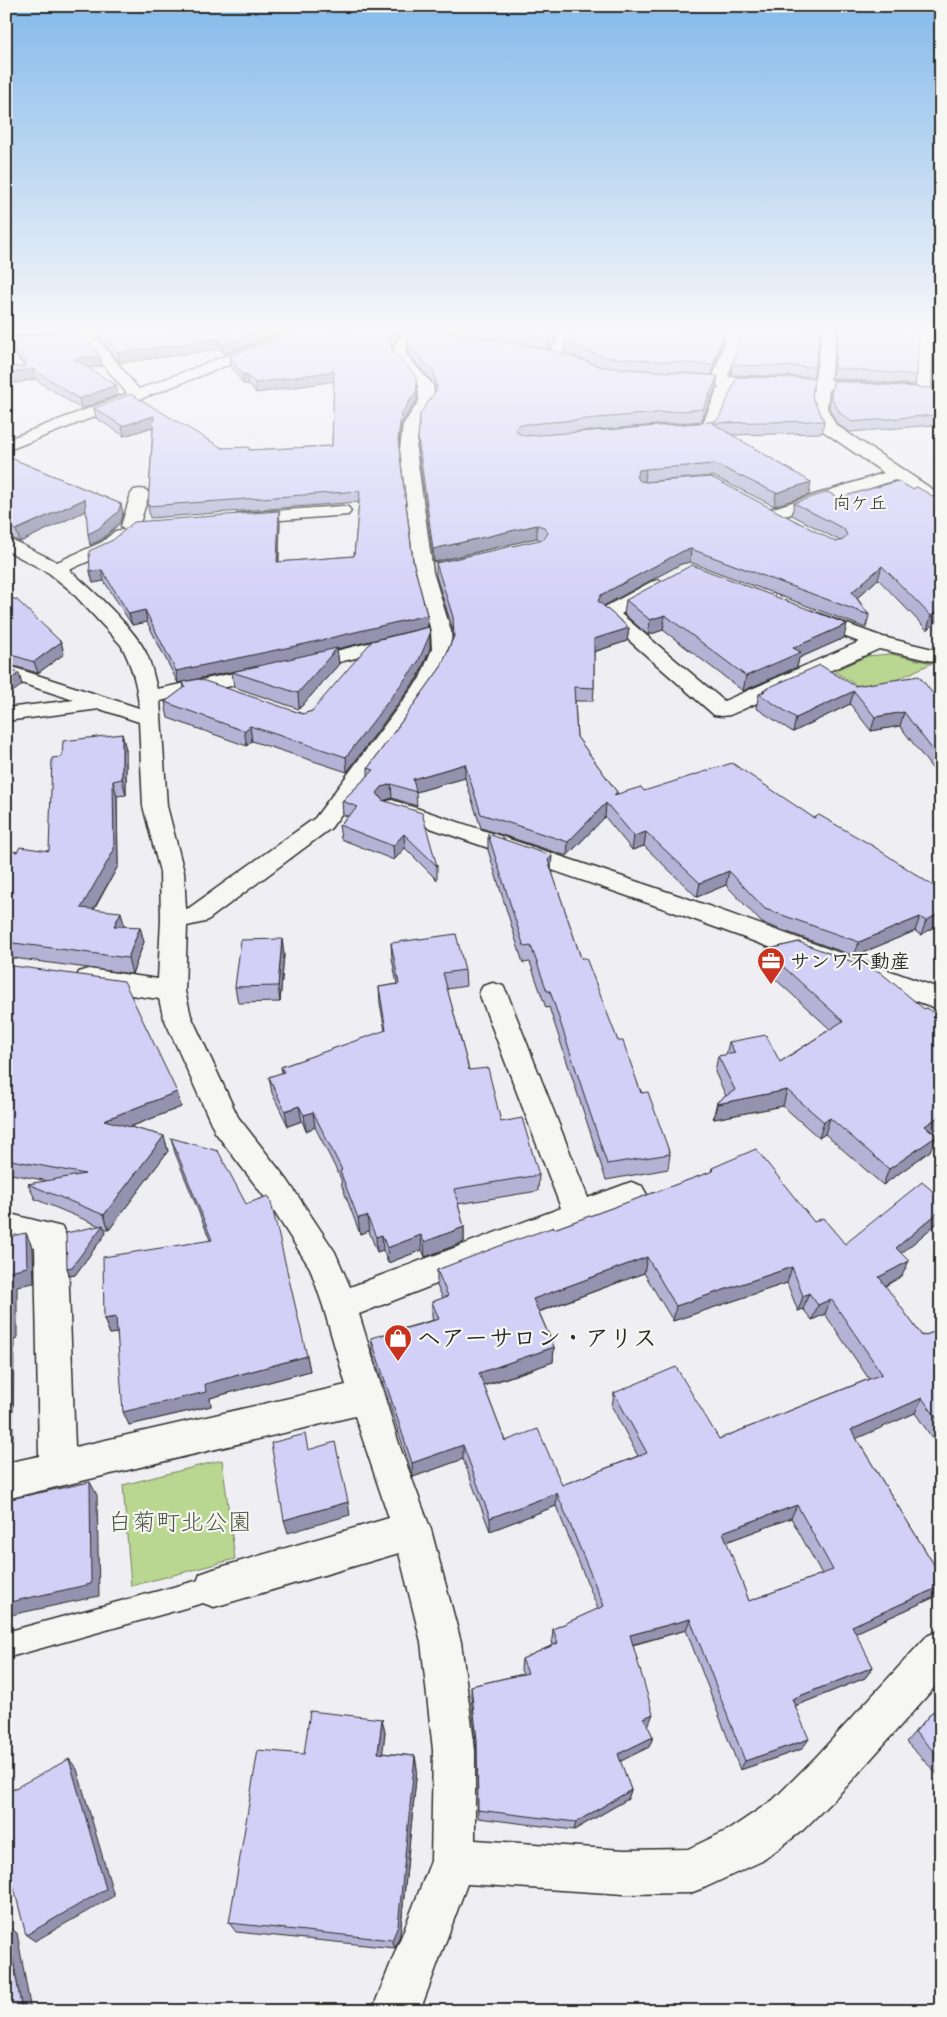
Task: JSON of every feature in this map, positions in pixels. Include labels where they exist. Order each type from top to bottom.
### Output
[{"type":"street","points":[[6,446],[65,423]]},
{"type":"street","points":[[174,918],[196,916],[323,823],[430,679],[442,648],[441,631],[433,570],[408,450],[412,423]]},
{"type":"street","points":[[660,431],[709,427],[710,423]]},
{"type":"street","points":[[827,423],[829,428],[941,503]]},
{"type":"street","points":[[773,514],[897,474]]},
{"type":"street","points":[[56,568],[108,546],[130,526],[140,494]]},
{"type":"street","points":[[756,505],[791,524]]},
{"type":"street","points":[[227,519],[342,511]]},
{"type":"street","points":[[130,526],[150,524]]},
{"type":"street","points":[[6,542],[56,568],[77,586],[130,642],[143,670],[149,708],[155,806],[172,872],[174,918],[171,991],[177,1016],[226,1124],[277,1190],[324,1262],[340,1306],[366,1397],[412,1530],[441,1642],[444,1662],[454,1750],[453,1861],[396,2011]]},
{"type":"street","points":[[673,578],[608,613],[722,710],[877,642]]},
{"type":"street","points":[[797,611],[877,642],[941,657]]},
{"type":"street","points":[[6,671],[101,703],[149,708],[204,686],[441,631]]},
{"type":"street","points":[[340,678],[364,650]]},
{"type":"street","points":[[204,686],[240,698]]},
{"type":"street","points":[[6,715],[101,703]]},
{"type":"street","points":[[392,806],[677,904],[941,1000]]},
{"type":"street","points":[[64,976],[171,991]]},
{"type":"street","points":[[493,993],[579,1214]]},
{"type":"street","points":[[340,1306],[631,1195]]},
{"type":"street","points":[[6,1226],[51,1238],[57,1468]]},
{"type":"street","points":[[6,1481],[366,1397]]},
{"type":"street","points":[[214,1588],[412,1530]]},
{"type":"street","points":[[453,1861],[624,1872],[690,1870],[746,1845],[788,1815],[831,1772],[941,1650]]},
{"type":"lane","points":[[6,1645],[214,1588]]},
{"type":"green space","points":[[891,654],[932,663],[869,693],[834,671],[867,656]]},
{"type":"green space","name":"白菊町北公園","points":[[222,1460],[235,1559],[131,1586],[123,1485]]},
{"type":"building","points":[[118,423],[131,423],[122,426]]},
{"type":"building","points":[[154,423],[180,423],[222,448],[249,447],[249,450],[332,446],[333,423],[400,423],[398,440],[413,561],[427,615],[305,644],[176,671],[145,610],[129,614],[102,570],[90,571],[89,551],[113,540],[134,522],[279,511],[277,562],[354,556],[360,491],[148,506]]},
{"type":"building","points":[[419,423],[540,423],[518,425],[516,430],[525,436],[712,423],[811,482],[776,493],[715,464],[639,470],[636,477],[640,481],[646,482],[711,477],[836,542],[843,540],[847,535],[844,529],[794,503],[828,492],[838,498],[898,481],[912,489],[917,487],[941,501],[941,608],[931,616],[882,566],[852,592],[869,615],[691,549],[683,551],[601,595],[598,601],[629,628],[594,639],[594,688],[574,687],[577,737],[617,792],[614,795],[641,787],[644,791],[732,763],[814,818],[819,815],[873,846],[941,891],[941,912],[926,921],[920,917],[859,942],[765,909],[729,871],[700,883],[646,832],[634,836],[606,803],[568,842],[481,814],[465,764],[413,779],[416,792],[391,784],[382,787],[377,793],[382,800],[422,813],[437,866],[404,834],[393,846],[339,825],[358,807],[342,801],[374,770],[368,768],[441,667],[454,636],[453,617],[436,563],[544,539],[548,533],[544,527],[537,525],[433,549],[418,438]]},
{"type":"building","points":[[6,456],[121,504],[118,512],[98,529],[88,534],[85,499],[16,530],[6,526]]},
{"type":"building","points":[[692,565],[847,624],[793,648],[801,652],[746,676],[665,615],[650,620],[626,600]]},
{"type":"building","points":[[6,596],[17,600],[61,642],[34,662],[6,653]]},
{"type":"building","points":[[429,627],[430,634],[418,662],[346,757],[250,726],[244,731],[165,702],[185,687],[183,682],[199,679],[303,714],[312,711],[372,641]]},
{"type":"building","points":[[337,648],[298,693],[232,672]]},
{"type":"building","points":[[820,665],[855,686],[919,676],[941,704],[941,757],[938,757],[904,712],[875,717],[854,691],[796,718],[759,694],[765,691],[763,690]]},
{"type":"building","points":[[6,669],[19,673],[6,683]]},
{"type":"building","points":[[122,734],[122,779],[113,781],[114,850],[81,908],[121,912],[114,926],[140,927],[128,958],[6,942],[6,850],[17,852],[20,847],[49,851],[52,758],[62,757],[63,741]]},
{"type":"building","points":[[488,834],[552,856],[548,860],[581,958],[586,958],[618,1041],[623,1041],[641,1093],[648,1092],[670,1154],[607,1164],[550,991],[547,991],[531,946],[524,947]]},
{"type":"building","points":[[456,934],[465,970],[443,973],[469,1070],[488,1068],[501,1122],[522,1118],[539,1175],[454,1189],[464,1227],[424,1242],[421,1235],[387,1248],[382,1235],[376,1237],[367,1216],[358,1218],[340,1171],[342,1170],[313,1112],[304,1115],[299,1106],[285,1111],[269,1077],[284,1072],[281,1067],[386,1030],[379,987],[399,984],[391,943]]},
{"type":"building","points":[[282,939],[278,986],[235,987],[241,940]]},
{"type":"building","points":[[799,942],[880,972],[924,1009],[926,1008],[941,1018],[941,1115],[925,1126],[937,1136],[889,1169],[830,1118],[824,1122],[787,1090],[717,1104],[717,1102],[735,1090],[718,1056],[735,1053],[729,1042],[766,1035],[780,1062],[843,1021],[765,950]]},
{"type":"building","points":[[6,965],[124,981],[177,1092],[104,1120],[164,1136],[104,1215],[28,1184],[85,1174],[6,1159]]},
{"type":"building","points":[[171,1138],[218,1151],[246,1204],[268,1196],[270,1198],[307,1356],[205,1384],[206,1392],[123,1412],[116,1317],[104,1319],[103,1257],[212,1240]]},
{"type":"building","points":[[756,1149],[814,1222],[823,1218],[845,1244],[922,1182],[941,1198],[941,1210],[896,1248],[909,1261],[879,1277],[922,1336],[941,1330],[941,1424],[922,1398],[851,1430],[941,1576],[941,1586],[852,1626],[873,1667],[792,1699],[809,1739],[745,1761],[690,1619],[630,1635],[653,1714],[644,1718],[653,1737],[618,1754],[631,1790],[576,1822],[478,1810],[477,1740],[471,1686],[528,1673],[522,1659],[558,1643],[553,1629],[604,1606],[557,1493],[490,1518],[463,1445],[412,1463],[371,1338],[439,1319],[432,1302],[448,1296],[437,1270],[510,1242],[554,1227],[554,1229],[713,1171],[712,1168]],"holes":[[[647,1257],[676,1306],[792,1267],[803,1296],[809,1293],[818,1305],[831,1299],[882,1374],[719,1439],[676,1367],[614,1393],[647,1453],[562,1485],[538,1429],[505,1441],[479,1373],[554,1347],[533,1299]],[[797,1505],[833,1570],[749,1601],[723,1532]]]},
{"type":"building","points":[[103,1225],[72,1267],[67,1268],[66,1233]]},
{"type":"building","points":[[26,1233],[27,1267],[9,1271],[10,1324],[6,1325],[6,1237]]},
{"type":"building","points":[[305,1434],[308,1450],[335,1442],[348,1502],[284,1520],[271,1443]]},
{"type":"building","points":[[90,1482],[91,1584],[6,1603],[6,1500]]},
{"type":"building","points":[[941,1702],[941,1759],[915,1732]]},
{"type":"building","points":[[310,1711],[382,1719],[378,1753],[415,1756],[398,1926],[392,1940],[229,1923],[258,1750],[304,1754]]},
{"type":"building","points":[[69,1759],[106,1889],[26,1935],[6,1857],[6,1793]]},
{"type":"building","points":[[7,1926],[22,2011],[6,2011]]},
{"type":"place","name":"サンワ不動産","points":[[771,985]]},
{"type":"place","name":"ヘアーサロン・アリス","points":[[398,1362]]},
{"type":"district","name":"向ケ丘","points":[[860,503]]}]
